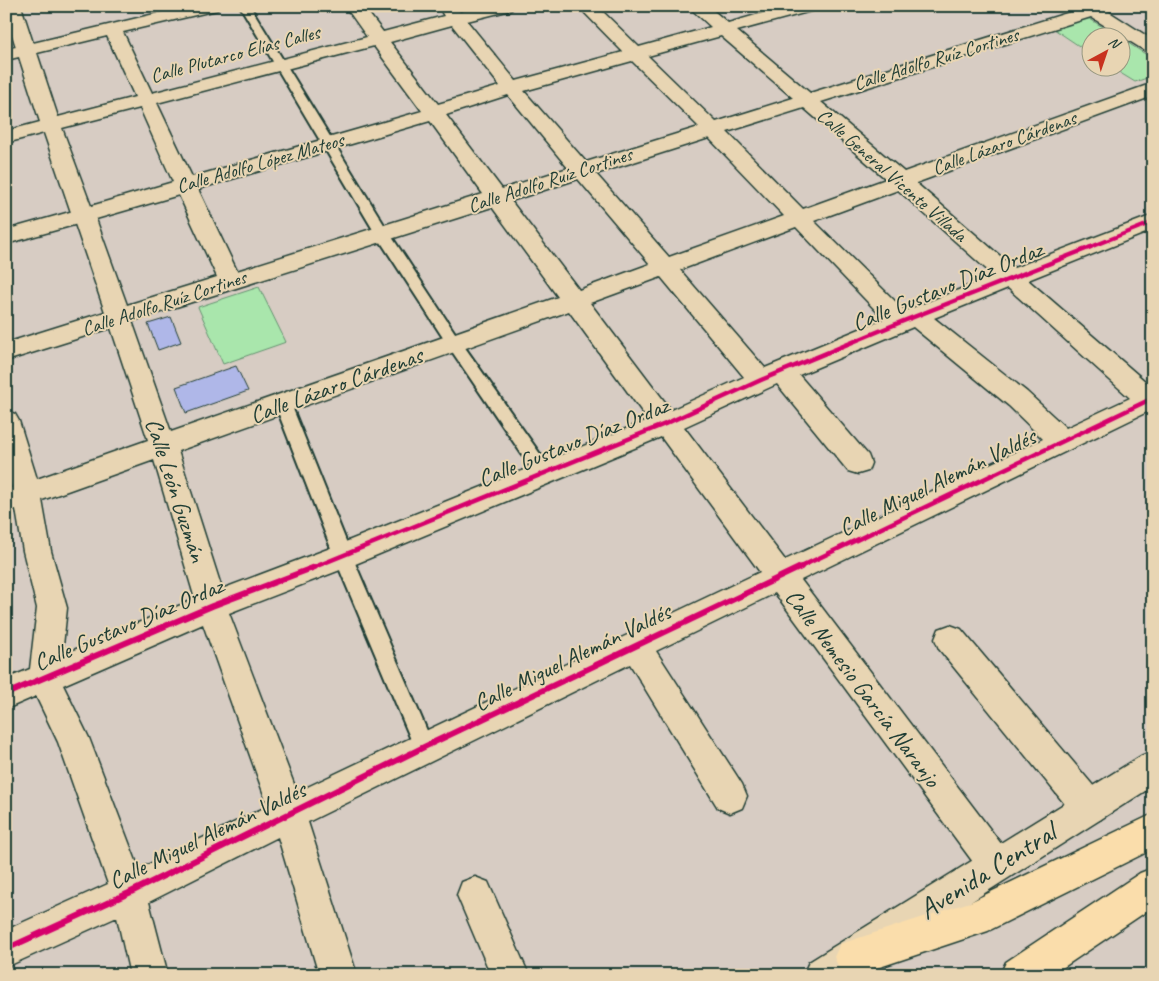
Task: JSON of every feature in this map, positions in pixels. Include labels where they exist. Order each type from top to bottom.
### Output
[{"type":"highway","points":[[853,957],[975,918],[1153,831]]},
{"type":"highway","points":[[1019,975],[1153,886]]},
{"type":"street","name":"Calle León Guzmán","points":[[12,6],[51,126],[84,215],[163,446],[212,606],[288,815],[338,975]]},
{"type":"street","points":[[6,55],[211,6]]},
{"type":"street","name":"Calle Nemesio García Naranjo","points":[[354,6],[996,865]]},
{"type":"street","name":"Calle Plutarco Elías Calles","points":[[6,137],[379,40],[450,13],[505,6]]},
{"type":"street","points":[[588,6],[799,217],[908,319],[1018,398],[1062,441]]},
{"type":"street","name":"Calle General Vicente Villada","points":[[697,6],[1151,401]]},
{"type":"street","name":"Calle Adolfo López Mateos","points":[[6,237],[434,114],[448,107],[512,88],[726,31],[809,6]]},
{"type":"street","points":[[1090,8],[1153,48]]},
{"type":"street","name":"Calle Adolfo Ruíz Cortines","points":[[6,352],[120,318],[230,281],[806,100],[1090,8]]},
{"type":"street","points":[[450,13],[581,170],[666,266],[858,463]]},
{"type":"street","points":[[113,30],[230,281]]},
{"type":"street","name":"Calle Lázaro Cárdenas","points":[[17,497],[575,300],[1153,89]]},
{"type":"street","name":"Calle Gustavo Díaz Ordaz","points":[[6,694],[212,606],[342,556],[665,424],[772,376],[908,319],[1011,280],[1153,222]]},
{"type":"street","name":"Calle Miguel Alemán Valdés","points":[[6,949],[129,893],[779,577],[1062,441],[1151,401]]},
{"type":"street","points":[[6,421],[17,497],[37,552],[52,608],[44,679],[73,738],[129,893],[148,975]]},
{"type":"street","points":[[950,639],[1089,807]]},
{"type":"street","points":[[636,646],[730,796]]},
{"type":"street","name":"Avenida Central","points":[[822,975],[1153,767]]},
{"type":"street","points":[[475,895],[510,975]]},
{"type":"lane","points":[[246,6],[382,233],[454,343],[544,473]]},
{"type":"lane","points":[[283,404],[342,556],[424,748]]},
{"type":"green space","points":[[1085,16],[1104,28],[1082,28],[1082,48],[1051,27]]},
{"type":"green space","points":[[1132,45],[1153,59],[1153,76],[1135,82],[1128,78],[1132,78]]},
{"type":"green space","points":[[259,287],[286,342],[223,364],[198,307]]},
{"type":"building","points":[[171,317],[181,342],[158,350],[148,324]]},
{"type":"building","points":[[236,366],[248,391],[186,413],[176,387]]},
{"type":"cycle path","points":[[6,694],[212,606],[343,556],[665,424],[761,380],[901,322],[1153,222]]},
{"type":"cycle path","points":[[6,949],[129,893],[424,747],[1153,398]]}]
